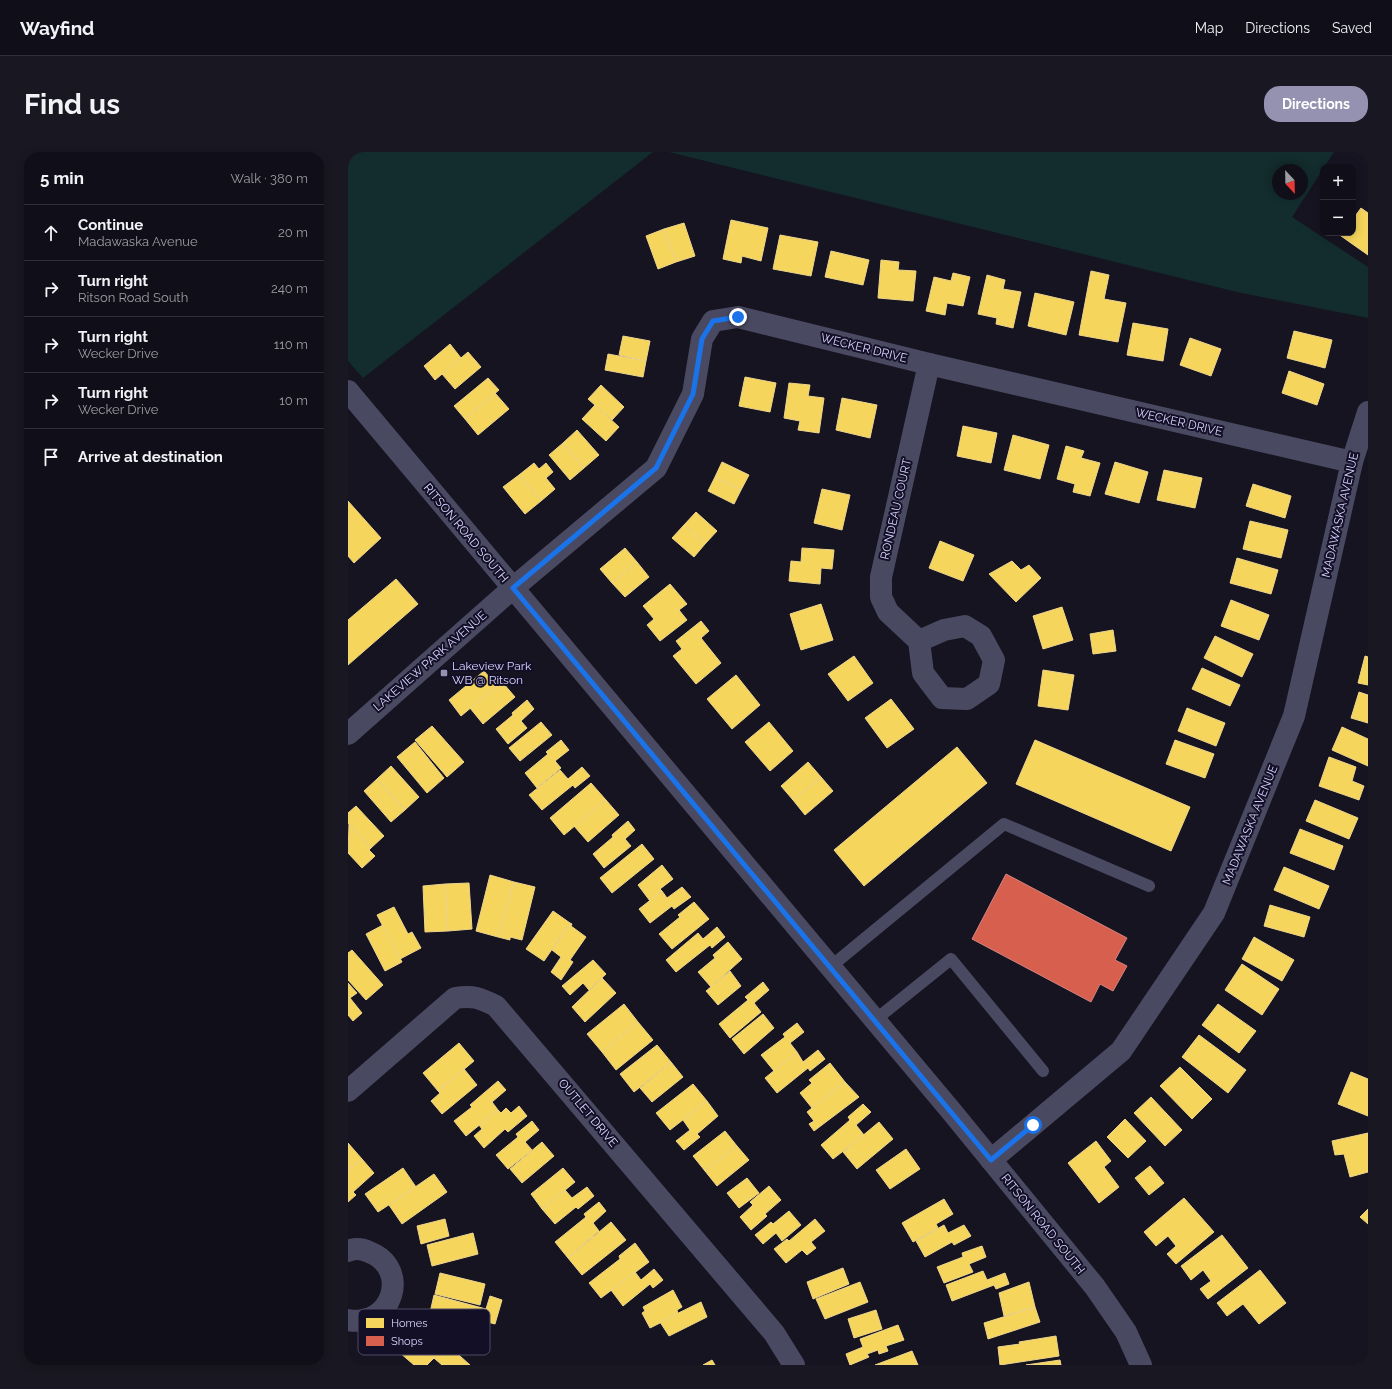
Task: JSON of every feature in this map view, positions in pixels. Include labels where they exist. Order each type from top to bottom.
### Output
[{"type":"street","name":"WECKER DRIVE","points":[[513,588],[656,468],[693,394],[702,339],[713,321],[738,317],[930,364],[1352,462]]},
{"type":"street","name":"RONDEAU COURT","points":[[919,641],[888,612],[881,597],[881,577],[930,364]]},
{"type":"street","name":"RITSON ROAD SOUTH","points":[[348,391],[991,1160],[1103,1298],[1126,1332],[1141,1365]]},
{"type":"street","name":"MADAWASKA AVENUE","points":[[991,1160],[1121,1051],[1214,913],[1294,716],[1352,462],[1368,412]]},
{"type":"street","name":"LAKEVIEW PARK AVENUE","points":[[348,734],[513,588]]},
{"type":"street","name":"OUTLET DRIVE","points":[[348,1091],[455,998],[467,996],[479,997],[496,1006],[774,1333],[794,1365]]},
{"type":"street","points":[[348,1251],[364,1250],[376,1254],[386,1263],[392,1277],[393,1290],[388,1303],[383,1309]]},
{"type":"street","points":[[348,1320],[358,1321]]},
{"type":"lane","points":[[829,968],[1004,824],[1149,886]]},
{"type":"lane","points":[[874,1021],[951,959],[1043,1071]]},
{"type":"green space","points":[[348,152],[653,152],[363,378],[348,361]]},
{"type":"green space","points":[[669,152],[1334,152],[1326,164],[1320,164],[1320,174],[1308,192],[1308,164],[1272,164],[1272,200],[1303,200],[1292,217],[1368,267],[1368,318],[1237,292]]},
{"type":"building: Homes","points":[[1361,208],[1368,213],[1368,255],[1341,236],[1356,236],[1356,215]]},
{"type":"building: Homes","points":[[731,220],[768,228],[761,261],[742,256],[741,263],[723,259]]},
{"type":"building: Homes","points":[[684,223],[695,256],[676,262],[664,229]]},
{"type":"building: Homes","points":[[664,229],[676,262],[658,269],[646,236]]},
{"type":"building: Homes","points":[[780,235],[818,242],[811,276],[773,269]]},
{"type":"building: Homes","points":[[831,251],[869,260],[863,285],[825,277]]},
{"type":"building: Homes","points":[[881,260],[899,262],[898,270],[916,271],[913,301],[878,298]]},
{"type":"building: Homes","points":[[1091,271],[1109,275],[1104,299],[1126,303],[1118,342],[1079,335]]},
{"type":"building: Homes","points":[[953,273],[970,277],[963,306],[947,303],[945,315],[926,311],[934,277],[951,281]]},
{"type":"building: Homes","points":[[987,275],[1005,280],[1003,289],[1021,292],[1013,328],[996,324],[997,318],[978,314]]},
{"type":"building: Homes","points":[[1035,293],[1074,302],[1066,335],[1028,326]]},
{"type":"building: Homes","points":[[1133,323],[1168,329],[1163,361],[1127,355]]},
{"type":"building: Homes","points":[[1294,331],[1332,340],[1325,368],[1287,358]]},
{"type":"building: Homes","points":[[623,336],[650,341],[646,361],[619,355]]},
{"type":"building: Homes","points":[[1190,338],[1221,349],[1211,376],[1180,365]]},
{"type":"building: Homes","points":[[450,344],[461,358],[435,380],[424,366]]},
{"type":"building: Homes","points":[[468,352],[481,367],[455,389],[442,374]]},
{"type":"building: Homes","points":[[608,354],[646,361],[643,377],[605,370]]},
{"type":"building: Homes","points":[[1289,371],[1324,384],[1317,405],[1282,393]]},
{"type":"building: Homes","points":[[745,377],[776,383],[770,412],[739,406]]},
{"type":"building: Homes","points":[[488,378],[499,390],[465,419],[454,406]]},
{"type":"building: Homes","points":[[789,383],[810,385],[808,396],[824,398],[819,433],[798,430],[800,421],[784,418]]},
{"type":"building: Homes","points":[[601,385],[624,407],[612,420],[588,399]]},
{"type":"building: Homes","points":[[495,393],[509,409],[478,435],[465,419]]},
{"type":"building: Homes","points":[[842,398],[877,405],[870,438],[836,430]]},
{"type":"building: Homes","points":[[595,405],[619,427],[606,441],[582,419]]},
{"type":"building: Homes","points":[[963,426],[997,433],[991,463],[957,456]]},
{"type":"building: Homes","points":[[577,430],[599,455],[584,468],[563,443]]},
{"type":"building: Homes","points":[[1013,435],[1049,445],[1040,479],[1004,470]]},
{"type":"building: Homes","points":[[563,443],[584,468],[570,480],[549,455]]},
{"type":"building: Homes","points":[[1066,446],[1084,451],[1081,458],[1100,463],[1090,496],[1073,492],[1075,484],[1057,479]]},
{"type":"building: Homes","points":[[722,462],[749,475],[741,490],[715,477]]},
{"type":"building: Homes","points":[[1115,462],[1148,472],[1139,503],[1105,494]]},
{"type":"building: Homes","points":[[534,463],[539,469],[546,463],[553,472],[546,478],[555,489],[541,501],[519,475]]},
{"type":"building: Homes","points":[[1164,470],[1202,478],[1195,508],[1157,500]]},
{"type":"building: Homes","points":[[519,475],[541,501],[525,514],[503,487]]},
{"type":"building: Homes","points":[[715,477],[741,490],[734,504],[708,491]]},
{"type":"building: Homes","points":[[1253,484],[1291,496],[1285,518],[1246,506]]},
{"type":"building: Homes","points":[[822,489],[850,495],[842,530],[814,523]]},
{"type":"building: Homes","points":[[348,501],[381,538],[354,563],[348,556]]},
{"type":"building: Homes","points":[[696,512],[717,531],[705,544],[684,525]]},
{"type":"building: Homes","points":[[1250,521],[1288,530],[1281,558],[1243,549]]},
{"type":"building: Homes","points":[[684,525],[705,544],[694,557],[672,538]]},
{"type":"building: Homes","points":[[940,541],[974,555],[963,581],[929,568]]},
{"type":"building: Homes","points":[[625,548],[637,562],[612,583],[600,569]]},
{"type":"building: Homes","points":[[802,548],[834,550],[832,569],[821,568],[820,584],[789,581],[791,561],[801,562]]},
{"type":"building: Homes","points":[[1237,558],[1278,570],[1271,594],[1230,583]]},
{"type":"building: Homes","points":[[1012,561],[1021,570],[1029,565],[1041,578],[1016,602],[989,574]]},
{"type":"building: Homes","points":[[637,562],[649,577],[625,597],[612,583]]},
{"type":"building: Homes","points":[[396,579],[418,604],[348,665],[348,620]]},
{"type":"building: Homes","points":[[670,584],[687,604],[679,610],[687,620],[660,641],[647,625],[654,619],[643,606]]},
{"type":"building: Homes","points":[[1231,600],[1269,615],[1259,640],[1221,626]]},
{"type":"building: Homes","points":[[821,604],[833,640],[801,650],[790,614]]},
{"type":"building: Homes","points":[[1062,607],[1073,640],[1043,649],[1033,616]]},
{"type":"building: Homes","points":[[701,621],[709,631],[701,638],[721,663],[696,684],[673,656],[682,649],[676,641]]},
{"type":"building: Homes","points":[[1113,630],[1116,651],[1093,654],[1090,634]]},
{"type":"building: Homes","points":[[1215,636],[1253,654],[1242,677],[1204,658]]},
{"type":"building: Homes","points":[[854,656],[873,683],[848,701],[828,674]]},
{"type":"building: Homes","points":[[1365,656],[1368,657],[1368,685],[1358,683]]},
{"type":"building: Homes","points":[[1202,668],[1240,685],[1230,706],[1192,689]]},
{"type":"building: Homes","points":[[1043,670],[1074,675],[1068,710],[1038,706]]},
{"type":"building: Homes","points":[[484,671],[497,686],[461,716],[449,700]]},
{"type":"building: Homes","points":[[736,675],[760,705],[732,729],[707,699]]},
{"type":"building: Homes","points":[[503,683],[515,697],[483,724],[470,708],[497,686],[498,687]]},
{"type":"building: Homes","points":[[1359,692],[1368,695],[1368,723],[1351,718]]},
{"type":"building: Homes","points":[[891,699],[914,729],[887,748],[865,718]]},
{"type":"building: Homes","points":[[527,700],[534,709],[521,721],[527,728],[508,744],[496,729],[513,715],[512,713]]},
{"type":"building: Homes","points":[[1187,708],[1225,723],[1216,746],[1178,731]]},
{"type":"building: Homes","points":[[541,722],[552,735],[520,761],[509,748]]},
{"type":"building: Homes","points":[[769,722],[793,751],[770,771],[745,742]]},
{"type":"building: Homes","points":[[432,726],[464,762],[447,777],[415,740]]},
{"type":"building: Homes","points":[[1342,727],[1368,739],[1368,766],[1332,750]]},
{"type":"building: Homes","points":[[561,740],[569,750],[555,761],[561,768],[537,788],[525,773],[548,754],[546,752]]},
{"type":"building: Homes","points":[[1035,740],[1190,807],[1171,851],[1016,784]]},
{"type":"building: Homes","points":[[1175,740],[1214,754],[1205,778],[1166,764]]},
{"type":"building: Homes","points":[[415,742],[444,778],[427,793],[397,757]]},
{"type":"building: Homes","points":[[957,747],[987,783],[864,886],[834,850]]},
{"type":"building: Homes","points":[[1329,757],[1356,767],[1352,781],[1364,786],[1359,800],[1319,786]]},
{"type":"building: Homes","points":[[808,762],[821,777],[793,800],[781,786]]},
{"type":"building: Homes","points":[[391,766],[419,797],[405,810],[377,779]]},
{"type":"building: Homes","points":[[582,767],[590,776],[575,788],[573,785],[542,810],[529,795],[560,770],[568,779]]},
{"type":"building: Homes","points":[[821,777],[833,791],[805,815],[793,800]]},
{"type":"building: Homes","points":[[377,779],[405,810],[391,822],[364,791]]},
{"type":"building: Homes","points":[[591,783],[606,800],[564,835],[550,818]]},
{"type":"building: Homes","points":[[606,800],[619,815],[588,842],[574,826]]},
{"type":"building: Homes","points":[[1315,800],[1358,818],[1349,839],[1306,821]]},
{"type":"building: Homes","points":[[356,806],[384,836],[371,848],[348,823],[348,813]]},
{"type":"building: Homes","points":[[628,821],[635,830],[625,839],[631,846],[604,868],[593,854],[613,837],[612,835]]},
{"type":"building: Homes","points":[[349,824],[371,848],[369,850],[375,856],[362,868],[348,853]]},
{"type":"building: Homes","points":[[1300,829],[1343,846],[1334,870],[1290,853]]},
{"type":"building: Homes","points":[[642,844],[654,859],[612,893],[600,878]]},
{"type":"building: Homes","points":[[662,865],[673,879],[660,889],[662,891],[650,901],[638,885]]},
{"type":"building: Homes","points":[[1284,867],[1329,886],[1319,909],[1274,890]]},
{"type":"building: Homes","points":[[490,875],[514,882],[498,937],[476,931]]},
{"type":"building: Homes","points":[[514,882],[535,887],[522,940],[510,937],[510,940],[498,937]]},
{"type":"building: Homes","points":[[469,883],[472,929],[448,931],[445,884]]},
{"type":"building: Homes","points":[[445,884],[448,931],[425,932],[423,886]]},
{"type":"building: Homes","points":[[682,887],[691,897],[674,909],[672,906],[650,923],[639,909],[662,891],[667,898]]},
{"type":"building: Homes","points":[[694,902],[709,919],[672,949],[659,934],[680,917],[678,915]]},
{"type":"building: Homes","points":[[1270,905],[1310,917],[1304,937],[1264,926]]},
{"type":"building: Homes","points":[[394,907],[408,934],[412,932],[421,948],[400,959],[377,915]]},
{"type":"building: Homes","points":[[553,911],[570,923],[544,961],[526,949]]},
{"type":"building: Homes","points":[[570,923],[572,924],[571,926],[586,937],[570,960],[573,962],[561,980],[551,972],[561,957],[552,950]]},
{"type":"building: Homes","points":[[383,925],[402,962],[385,971],[366,934]]},
{"type":"building: Homes","points":[[717,927],[725,937],[712,948],[710,945],[676,972],[666,960],[698,933],[703,939]]},
{"type":"building: Homes","points":[[1254,937],[1294,960],[1282,981],[1242,959]]},
{"type":"building: Homes","points":[[728,942],[742,959],[711,987],[698,972],[715,958],[713,955]]},
{"type":"building: Homes","points":[[352,950],[383,985],[366,1000],[348,980],[348,953]]},
{"type":"building: Homes","points":[[593,960],[606,974],[589,990],[583,983],[570,995],[562,986]]},
{"type":"building: Homes","points":[[1242,964],[1279,989],[1262,1015],[1225,990]]},
{"type":"building: Homes","points":[[730,971],[741,986],[718,1005],[706,991]]},
{"type":"building: Homes","points":[[602,978],[616,993],[585,1022],[572,1007]]},
{"type":"building: Homes","points":[[763,982],[769,990],[754,1003],[761,1012],[730,1038],[719,1024],[748,1000],[745,997]]},
{"type":"building: Homes","points":[[348,983],[357,993],[350,998],[362,1013],[353,1021],[348,1015]]},
{"type":"building: Homes","points":[[624,1004],[638,1022],[602,1052],[587,1034]]},
{"type":"building: Homes","points":[[1218,1004],[1256,1031],[1239,1053],[1202,1025]]},
{"type":"building: Homes","points":[[763,1014],[774,1028],[744,1054],[732,1039]]},
{"type":"building: Homes","points":[[638,1022],[653,1040],[616,1070],[602,1052]]},
{"type":"building: Homes","points":[[797,1023],[804,1032],[790,1043],[797,1052],[774,1071],[761,1055],[785,1037],[783,1034]]},
{"type":"building: Homes","points":[[1199,1035],[1246,1070],[1228,1093],[1182,1057]]},
{"type":"building: Homes","points":[[459,1043],[474,1061],[438,1091],[423,1073]]},
{"type":"building: Homes","points":[[657,1045],[671,1062],[634,1092],[620,1074]]},
{"type":"building: Homes","points":[[818,1050],[825,1059],[810,1071],[808,1068],[777,1093],[765,1078],[797,1052],[803,1062]]},
{"type":"building: Homes","points":[[671,1062],[683,1077],[652,1102],[640,1088]]},
{"type":"building: Homes","points":[[830,1063],[845,1082],[812,1108],[800,1093],[812,1083],[809,1080]]},
{"type":"building: Homes","points":[[1180,1067],[1212,1099],[1192,1119],[1160,1086]]},
{"type":"building: Homes","points":[[464,1069],[477,1085],[442,1114],[431,1101],[440,1093],[438,1091]]},
{"type":"building: Homes","points":[[1351,1072],[1368,1079],[1368,1116],[1338,1104]]},
{"type":"building: Homes","points":[[498,1081],[506,1090],[492,1102],[498,1110],[466,1136],[454,1121],[472,1107],[470,1105]]},
{"type":"building: Homes","points":[[845,1082],[859,1097],[814,1131],[809,1124],[814,1121],[807,1112]]},
{"type":"building: Homes","points":[[693,1084],[707,1101],[670,1130],[656,1113]]},
{"type":"building: Homes","points":[[1151,1097],[1182,1130],[1165,1146],[1134,1113]]},
{"type":"building: Homes","points":[[707,1101],[718,1116],[697,1134],[700,1137],[684,1150],[676,1141],[690,1130],[683,1120]]},
{"type":"building: Homes","points":[[863,1104],[871,1112],[856,1125],[864,1135],[833,1159],[821,1145],[850,1120],[848,1117]]},
{"type":"building: Homes","points":[[519,1106],[527,1116],[508,1132],[505,1129],[484,1148],[474,1136],[482,1129],[479,1125],[498,1110],[501,1113],[506,1108],[511,1113]]},
{"type":"building: Homes","points":[[1125,1119],[1146,1141],[1128,1158],[1107,1137]]},
{"type":"building: Homes","points":[[532,1121],[539,1130],[525,1142],[532,1150],[508,1169],[496,1155],[518,1137],[516,1134]]},
{"type":"building: Homes","points":[[879,1122],[893,1139],[857,1169],[843,1152]]},
{"type":"building: Homes","points":[[725,1131],[737,1146],[705,1171],[693,1156]]},
{"type":"building: Homes","points":[[1368,1133],[1368,1172],[1350,1177],[1344,1154],[1335,1155],[1332,1141]]},
{"type":"building: Homes","points":[[1096,1141],[1111,1161],[1104,1167],[1119,1187],[1099,1203],[1068,1163]]},
{"type":"building: Homes","points":[[542,1142],[554,1156],[522,1183],[510,1169]]},
{"type":"building: Homes","points":[[348,1143],[362,1159],[348,1170]]},
{"type":"building: Homes","points":[[737,1146],[749,1160],[717,1186],[705,1171]]},
{"type":"building: Homes","points":[[906,1149],[920,1169],[890,1189],[876,1170]]},
{"type":"building: Homes","points":[[362,1159],[374,1173],[353,1192],[356,1195],[348,1202],[348,1170]]},
{"type":"building: Homes","points":[[1150,1166],[1164,1183],[1149,1195],[1135,1178]]},
{"type":"building: Homes","points":[[403,1168],[416,1187],[378,1212],[365,1194]]},
{"type":"building: Homes","points":[[563,1168],[575,1182],[542,1209],[531,1194]]},
{"type":"building: Homes","points":[[434,1174],[447,1192],[402,1224],[389,1205]]},
{"type":"building: Homes","points":[[747,1178],[759,1193],[739,1208],[727,1193]]},
{"type":"building: Homes","points":[[769,1186],[781,1200],[765,1214],[767,1216],[751,1230],[740,1217],[753,1205],[750,1202]]},
{"type":"building: Homes","points":[[587,1187],[594,1196],[578,1209],[576,1207],[555,1224],[542,1209],[565,1190],[572,1198]]},
{"type":"building: Homes","points":[[1184,1198],[1214,1232],[1176,1264],[1167,1254],[1176,1246],[1168,1236],[1156,1246],[1144,1232]]},
{"type":"building: Homes","points":[[944,1199],[953,1214],[936,1224],[938,1228],[913,1242],[902,1223]]},
{"type":"building: Homes","points":[[599,1202],[606,1211],[593,1223],[599,1231],[568,1258],[555,1242],[586,1217],[584,1214]]},
{"type":"building: Homes","points":[[1368,1209],[1368,1224],[1360,1217]]},
{"type":"building: Homes","points":[[789,1211],[801,1225],[782,1241],[776,1233],[763,1244],[755,1235],[771,1222],[773,1224]]},
{"type":"building: Homes","points":[[445,1219],[449,1236],[421,1244],[417,1226]]},
{"type":"building: Homes","points":[[815,1219],[825,1231],[811,1242],[816,1248],[807,1255],[802,1250],[786,1263],[774,1249],[787,1239],[789,1241]]},
{"type":"building: Homes","points":[[611,1222],[626,1240],[582,1275],[568,1258]]},
{"type":"building: Homes","points":[[944,1225],[948,1233],[964,1225],[971,1236],[954,1245],[952,1242],[925,1257],[916,1241]]},
{"type":"building: Homes","points":[[473,1233],[478,1254],[432,1266],[427,1245]]},
{"type":"building: Homes","points":[[1222,1235],[1248,1268],[1208,1299],[1200,1289],[1211,1281],[1203,1270],[1191,1280],[1181,1266]]},
{"type":"building: Homes","points":[[635,1243],[649,1262],[601,1298],[589,1283],[620,1259],[619,1256]]},
{"type":"building: Homes","points":[[982,1246],[986,1257],[969,1264],[973,1272],[944,1283],[937,1267],[963,1257],[962,1253]]},
{"type":"building: Homes","points":[[843,1268],[849,1284],[813,1299],[807,1282]]},
{"type":"building: Homes","points":[[654,1269],[663,1280],[653,1288],[650,1284],[623,1306],[611,1290],[635,1272],[641,1280]]},
{"type":"building: Homes","points":[[1260,1270],[1286,1303],[1259,1324],[1243,1304],[1227,1316],[1217,1303]]},
{"type":"building: Homes","points":[[983,1271],[987,1280],[1005,1273],[1009,1284],[996,1289],[994,1285],[952,1301],[946,1285]]},
{"type":"building: Homes","points":[[440,1273],[485,1284],[480,1305],[435,1294]]},
{"type":"building: Homes","points":[[860,1282],[868,1302],[825,1319],[816,1299]]},
{"type":"building: Homes","points":[[1029,1282],[1035,1307],[1004,1316],[999,1293]]},
{"type":"building: Homes","points":[[673,1290],[682,1307],[677,1310],[678,1314],[650,1328],[642,1313],[645,1311],[643,1307]]},
{"type":"building: Homes","points":[[434,1295],[486,1309],[431,1309]]},
{"type":"building: Homes","points":[[490,1296],[502,1300],[495,1324],[490,1323],[490,1309],[486,1309]]},
{"type":"building: Homes","points":[[701,1302],[707,1317],[669,1336],[660,1322]]},
{"type":"building: Homes","points":[[1035,1307],[1040,1322],[988,1339],[984,1323]]},
{"type":"building: Homes","points":[[876,1310],[882,1329],[854,1338],[848,1319]]},
{"type":"building: Homes","points":[[898,1325],[904,1340],[886,1346],[888,1351],[879,1354],[878,1350],[867,1354],[869,1357],[850,1365],[846,1354],[863,1347],[860,1339]]},
{"type":"building: Homes","points":[[1056,1336],[1059,1356],[1000,1365],[998,1347]]},
{"type":"building: Homes","points":[[912,1351],[918,1365],[875,1365]]},
{"type":"building: Homes","points":[[402,1355],[430,1355],[434,1358],[427,1365],[414,1365]]},
{"type":"building: Homes","points":[[430,1355],[459,1355],[470,1365],[442,1365]]},
{"type":"building: Homes","points":[[712,1360],[715,1365],[703,1365]]},
{"type":"building: Homes","points":[[1060,1360],[1061,1365],[1026,1365]]},
{"type":"building: Shops","points":[[1006,874],[1127,938],[1115,960],[1127,966],[1113,991],[1100,984],[1091,1002],[972,939]]},
{"type":"place","name":"Lakeview Park WB @ Ritson","points":[[444,673]]},
{"type":"route","points":[[738,317],[713,321],[702,339],[693,394],[656,468],[513,588],[991,1160],[1033,1125]]}]
